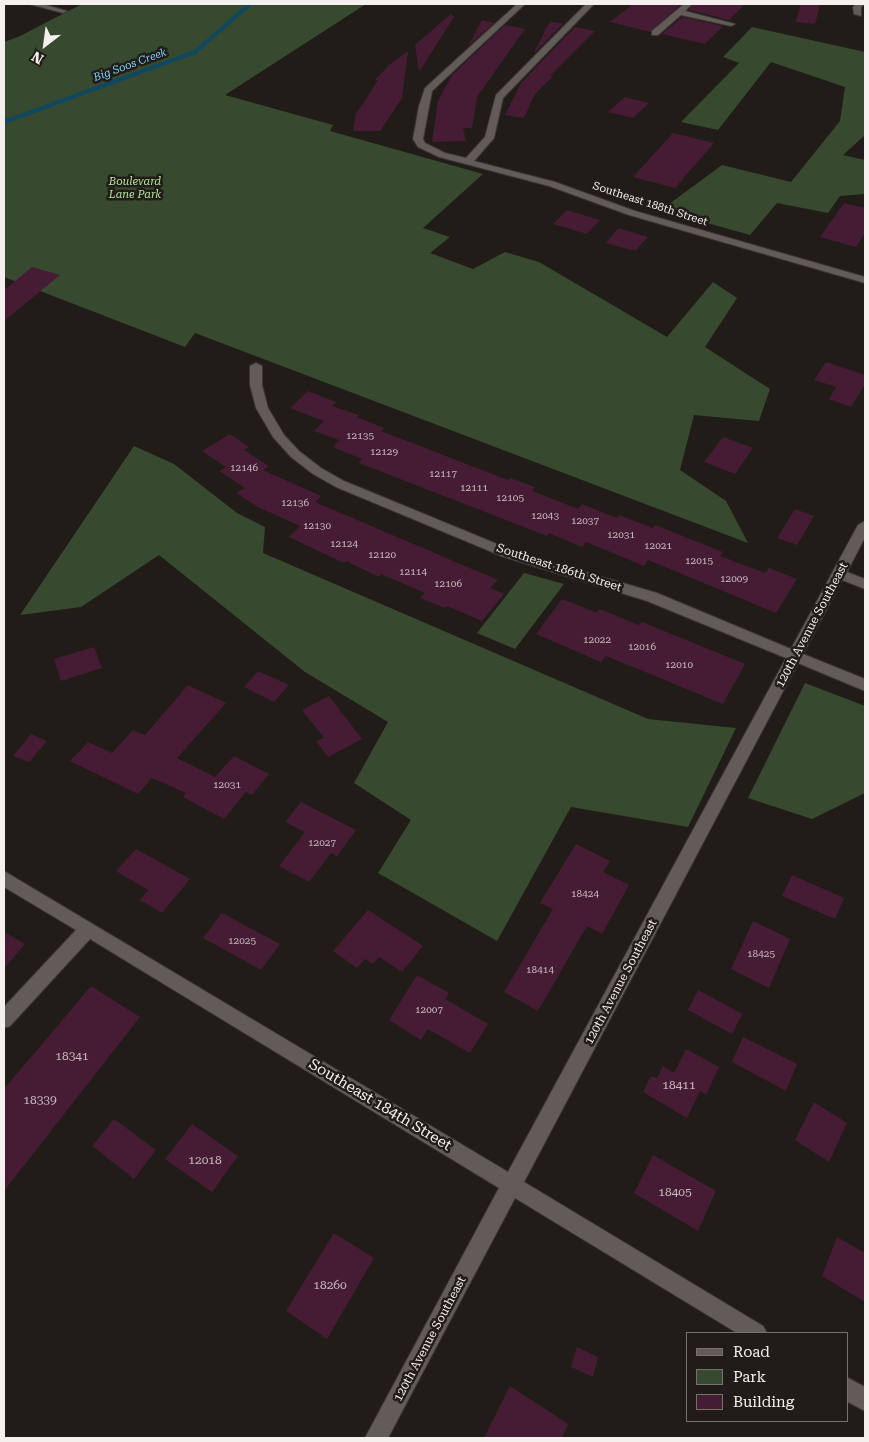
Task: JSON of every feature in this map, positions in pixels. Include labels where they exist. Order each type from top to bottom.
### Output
[{"type":"street","points":[[34,4],[63,11]]},
{"type":"street","name":"Southeast 188th Street","points":[[521,4],[428,90],[423,106],[418,139],[428,149],[468,162],[552,184],[632,213],[865,280]]},
{"type":"street","points":[[468,162],[490,138],[499,96],[590,4]]},
{"type":"street","points":[[655,33],[688,4]]},
{"type":"street","points":[[858,14],[857,7],[860,4]]},
{"type":"street","points":[[679,12],[731,24]]},
{"type":"street","name":"Southeast 186th Street","points":[[256,366],[256,385],[262,408],[279,437],[295,454],[332,480],[509,554],[652,597],[865,685]]},
{"type":"street","name":"120th Avenue Southeast","points":[[376,1438],[865,525]]},
{"type":"street","points":[[839,574],[865,584]]},
{"type":"street","name":"Southeast 184th Street","points":[[4,878],[754,1332]]},
{"type":"street","points":[[4,1020],[88,928]]},
{"type":"street","points":[[849,1390],[865,1400]]},
{"type":"green space","name":"Boulevard Lane Park","points":[[82,4],[366,4],[225,95],[333,125],[330,131],[483,174],[423,228],[450,237],[430,253],[473,269],[505,252],[539,262],[667,337],[713,282],[737,298],[705,347],[770,389],[759,421],[694,415],[680,470],[726,501],[748,543],[195,333],[185,347],[4,277],[4,42],[18,37]]},
{"type":"green space","points":[[752,27],[865,52],[865,135],[843,155],[865,160],[865,194],[840,196],[828,213],[777,203],[750,235],[661,210],[722,165],[791,182],[840,121],[845,87],[771,62],[718,130],[681,122],[739,63],[723,57]]},
{"type":"green space","points":[[134,446],[174,464],[237,513],[265,527],[263,553],[648,719],[736,728],[688,827],[571,807],[497,941],[378,873],[411,820],[354,783],[388,722],[305,672],[159,555],[81,607],[20,615]]},
{"type":"green space","points":[[524,573],[564,584],[515,649],[477,633]]},
{"type":"green space","points":[[805,683],[865,706],[865,793],[812,819],[748,798]]},
{"type":"building","points":[[633,4],[681,4],[650,32],[610,22]]},
{"type":"building","points":[[692,4],[745,4],[729,20],[689,10]]},
{"type":"building","points":[[801,4],[820,4],[815,24],[796,22]]},
{"type":"building","points":[[451,14],[454,17],[419,72],[415,45]]},
{"type":"building","points":[[682,17],[723,26],[705,44],[662,34]]},
{"type":"building","points":[[482,20],[494,23],[468,46]]},
{"type":"building","points":[[550,21],[563,24],[534,53]]},
{"type":"building","points":[[505,25],[525,29],[477,97],[472,128],[463,128],[466,141],[432,142],[438,101],[452,75]]},
{"type":"building","points":[[575,27],[595,31],[550,76],[553,76],[535,94],[524,118],[505,115],[521,83]]},
{"type":"building","points":[[408,51],[402,98],[380,131],[353,131],[356,114],[378,80],[375,80],[389,65]]},
{"type":"building","points":[[625,97],[649,103],[633,118],[608,112]]},
{"type":"building","points":[[673,133],[714,143],[675,188],[633,177]]},
{"type":"building","points":[[844,203],[865,208],[865,233],[856,247],[820,237]]},
{"type":"building","points":[[567,210],[600,220],[587,234],[553,224]]},
{"type":"building","points":[[618,228],[648,237],[635,251],[606,243]]},
{"type":"building","points":[[32,267],[60,275],[4,321],[4,290]]},
{"type":"building","points":[[826,362],[865,375],[865,384],[851,407],[829,399],[836,387],[814,380]]},
{"type":"building","points":[[308,391],[336,402],[332,406],[359,415],[357,417],[384,428],[381,431],[508,480],[510,478],[535,487],[532,491],[578,509],[582,504],[617,518],[619,515],[653,528],[655,525],[723,552],[720,556],[765,573],[769,568],[797,579],[776,613],[648,560],[644,566],[586,542],[582,547],[549,533],[547,536],[359,463],[362,459],[333,447],[339,440],[314,431],[324,421],[290,408]]},
{"type":"building","points":[[230,434],[249,447],[244,450],[269,466],[263,470],[321,496],[315,502],[498,580],[490,588],[504,594],[482,621],[447,606],[445,608],[420,598],[425,593],[381,574],[379,577],[346,561],[344,563],[289,537],[300,526],[258,507],[236,493],[245,488],[219,471],[226,467],[202,451]]},
{"type":"building","points":[[723,437],[753,448],[735,474],[704,462]]},
{"type":"building","points":[[795,509],[814,516],[797,545],[777,538]]},
{"type":"building","points":[[562,599],[597,613],[599,609],[639,625],[642,622],[745,664],[723,704],[606,656],[601,662],[536,634]]},
{"type":"building","points":[[94,647],[102,668],[61,681],[54,659]]},
{"type":"building","points":[[258,671],[289,685],[274,702],[244,687]]},
{"type":"building","points":[[188,685],[226,703],[177,758],[215,777],[234,756],[269,774],[252,795],[246,792],[224,819],[183,797],[186,793],[152,778],[138,794],[70,761],[88,742],[112,753],[133,730],[145,735]]},
{"type":"building","points":[[329,696],[362,739],[328,757],[316,741],[324,738],[302,710]]},
{"type":"building","points":[[31,734],[47,741],[29,762],[13,756]]},
{"type":"building","points":[[301,802],[356,830],[337,856],[331,853],[309,882],[279,866],[305,832],[285,822]]},
{"type":"building","points":[[576,844],[610,861],[603,872],[629,885],[602,934],[587,926],[538,1011],[504,992],[553,909],[540,903]]},
{"type":"building","points":[[136,849],[190,879],[162,913],[140,900],[148,890],[116,871]]},
{"type":"building","points":[[792,875],[844,898],[835,919],[782,896]]},
{"type":"building","points":[[368,910],[423,946],[402,972],[379,957],[373,964],[365,959],[357,968],[333,951]]},
{"type":"building","points":[[222,913],[280,944],[261,970],[203,938]]},
{"type":"building","points":[[753,921],[790,939],[769,988],[731,969]]},
{"type":"building","points":[[4,932],[25,944],[4,968]]},
{"type":"building","points":[[417,975],[449,993],[445,999],[488,1024],[470,1053],[428,1029],[421,1040],[389,1020]]},
{"type":"building","points":[[91,986],[140,1017],[4,1191],[4,1089]]},
{"type":"building","points":[[698,990],[742,1014],[732,1034],[688,1010]]},
{"type":"building","points":[[743,1037],[797,1064],[786,1091],[732,1062]]},
{"type":"building","points":[[686,1049],[719,1067],[706,1095],[700,1091],[687,1118],[643,1092],[651,1076],[657,1078],[663,1066],[674,1073]]},
{"type":"building","points":[[814,1102],[847,1123],[829,1162],[795,1140]]},
{"type":"building","points":[[114,1119],[156,1150],[134,1179],[92,1146]]},
{"type":"building","points":[[192,1124],[238,1156],[212,1192],[165,1159]]},
{"type":"building","points":[[653,1155],[716,1191],[698,1231],[634,1193]]},
{"type":"building","points":[[334,1233],[374,1258],[327,1339],[286,1311]]},
{"type":"building","points":[[837,1237],[865,1253],[865,1302],[822,1276]]},
{"type":"building","points":[[577,1347],[598,1357],[593,1377],[571,1367]]},
{"type":"building","points":[[510,1386],[568,1424],[562,1438],[484,1438]]},
{"type":"waterway","name":"Big Soos Creek","points":[[4,122],[195,52],[250,4]]}]
